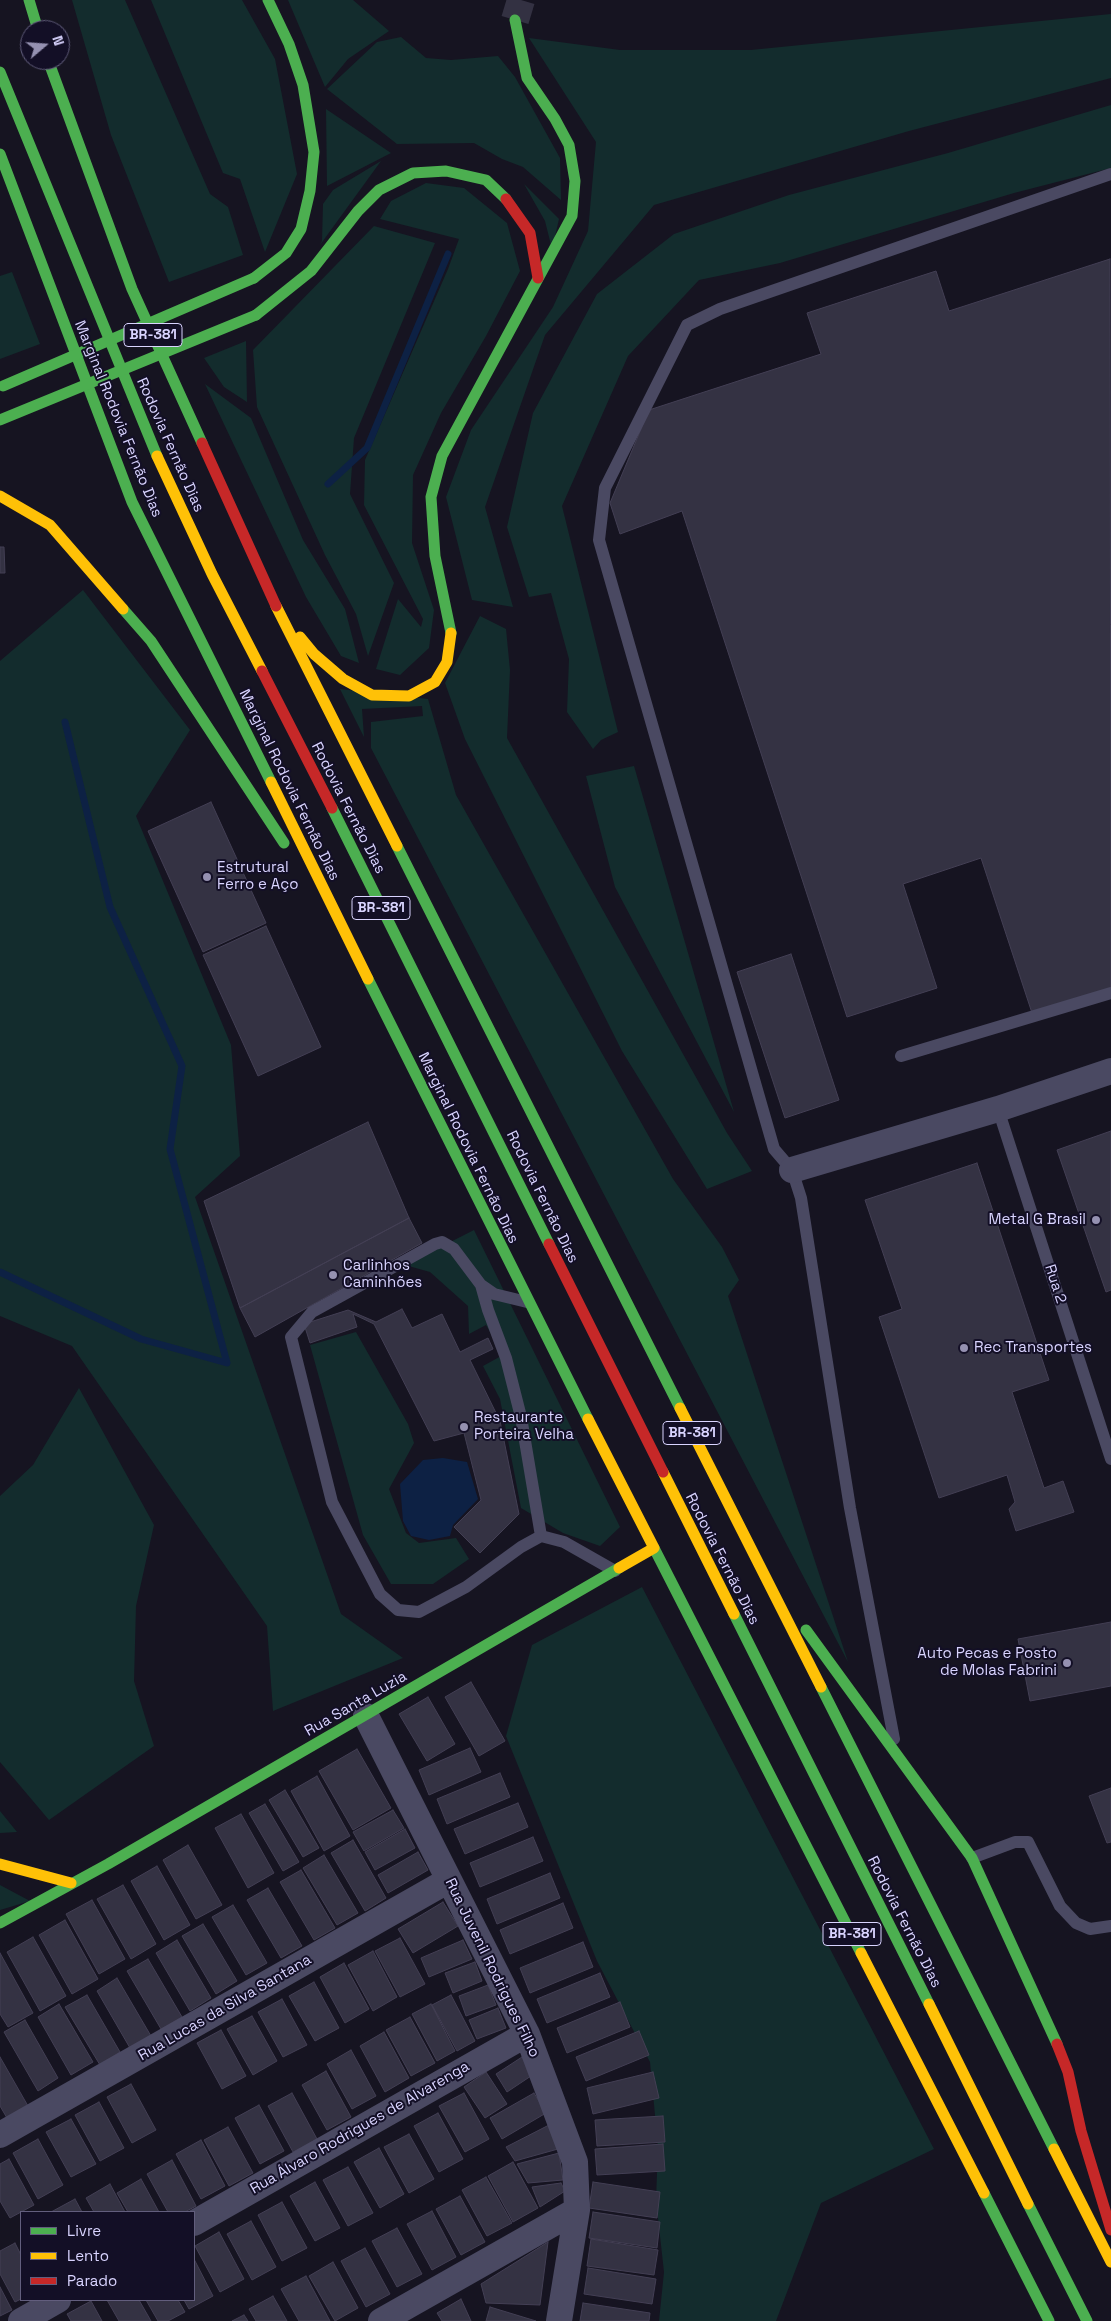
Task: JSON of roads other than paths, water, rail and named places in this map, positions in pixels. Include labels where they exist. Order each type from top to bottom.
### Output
[{"type":"main road","points":[[30,0],[35,20]]},
{"type":"main road","points":[[38,20],[39,0]]},
{"type":"main road","points":[[2,387],[254,278],[286,253],[301,229],[310,191],[314,152],[303,85],[288,44],[268,0]]},
{"type":"main road","points":[[274,603],[314,654],[343,679],[372,695],[409,696],[434,682],[447,662],[451,632],[435,556],[431,497],[442,456],[572,216],[575,181],[569,145],[556,119],[527,78],[515,20]]},
{"type":"main road","name":"Rodovia Fernão Dias","points":[[52,70],[132,289],[274,603],[1111,2262]]},
{"type":"main road","name":"Rodovia Fernão Dias","points":[[0,72],[149,438],[212,574],[328,801],[1087,2321]]},
{"type":"main road","name":"Marginal Rodovia Fernão Dias","points":[[0,154],[132,502],[528,1302],[654,1548]]},
{"type":"main road","points":[[0,420],[256,315],[310,271],[358,211],[379,190],[413,173],[446,171],[486,180],[510,203],[530,233],[538,278]]},
{"type":"main road","points":[[0,496],[50,525],[151,641],[289,851]]},
{"type":"main road","points":[[300,868],[357,957]]},
{"type":"main road","name":"Rua Santa Luzia","points":[[0,1923],[366,1716],[654,1548]]},
{"type":"main road","name":"BR-381","points":[[654,1548],[1049,2321]]},
{"type":"main road","points":[[761,1569],[972,1858],[1043,2010],[1068,2072],[1082,2131],[1111,2230]]},
{"type":"main road","points":[[0,1864],[71,1883]]},
{"type":"street","points":[[792,1170],[998,1109],[1111,1071]]},
{"type":"street","name":"Rua Juvenil Rodrigues Filho","points":[[366,1716],[527,2034],[575,2162],[577,2210],[559,2321]]},
{"type":"street","name":"Rua Lucas da Silva Santana","points":[[0,2135],[449,1880]]},
{"type":"street","name":"Rua Álvaro Rodrigues de Alvarenga","points":[[195,2222],[527,2034]]},
{"type":"street","points":[[381,2321],[577,2210]]},
{"type":"street","points":[[21,2321],[56,2301]]},
{"type":"lane","points":[[896,1752],[850,1508],[801,1198],[792,1170],[774,1150],[600,540],[606,488],[687,325],[720,309],[1111,174]]},
{"type":"lane","points":[[901,1056],[1111,993]]},
{"type":"lane","name":"Rua 2","points":[[998,1109],[1111,1460]]},
{"type":"lane","points":[[528,1302],[494,1294],[481,1285],[454,1249],[442,1242],[435,1244],[312,1312],[291,1338],[332,1502],[380,1594],[398,1610],[419,1612],[427,1608],[466,1587],[521,1547],[541,1536],[564,1542],[615,1571]]},
{"type":"lane","points":[[481,1285],[506,1358],[519,1408],[541,1536]]},
{"type":"lane","points":[[972,1858],[1015,1842],[1028,1842],[1060,1906],[1076,1924],[1090,1929],[1111,1926]]},
{"type":"water","points":[[443,1458],[467,1462],[478,1499],[453,1525],[450,1536],[429,1540],[411,1536],[403,1521],[400,1484],[423,1460]]},
{"type":"waterway","points":[[328,484],[367,448],[448,254]]},
{"type":"waterway","points":[[0,1272],[141,1339],[227,1363],[170,1149],[182,1066],[110,907],[65,722]]},
{"type":"tunnel","points":[[515,20],[521,0]]},
{"type":"place","name":"Estrutural Ferro e Aço","points":[[207,877]]},
{"type":"place","name":"Metal G Brasil","points":[[1096,1220]]},
{"type":"place","name":"Carlinhos Caminhões","points":[[333,1275]]},
{"type":"place","name":"Rec Transportes","points":[[964,1348]]},
{"type":"place","name":"Restaurante Porteira Velha","points":[[464,1427]]},
{"type":"place","name":"Auto Pecas e Posto de Molas Fabrini","points":[[1067,1663]]}]
